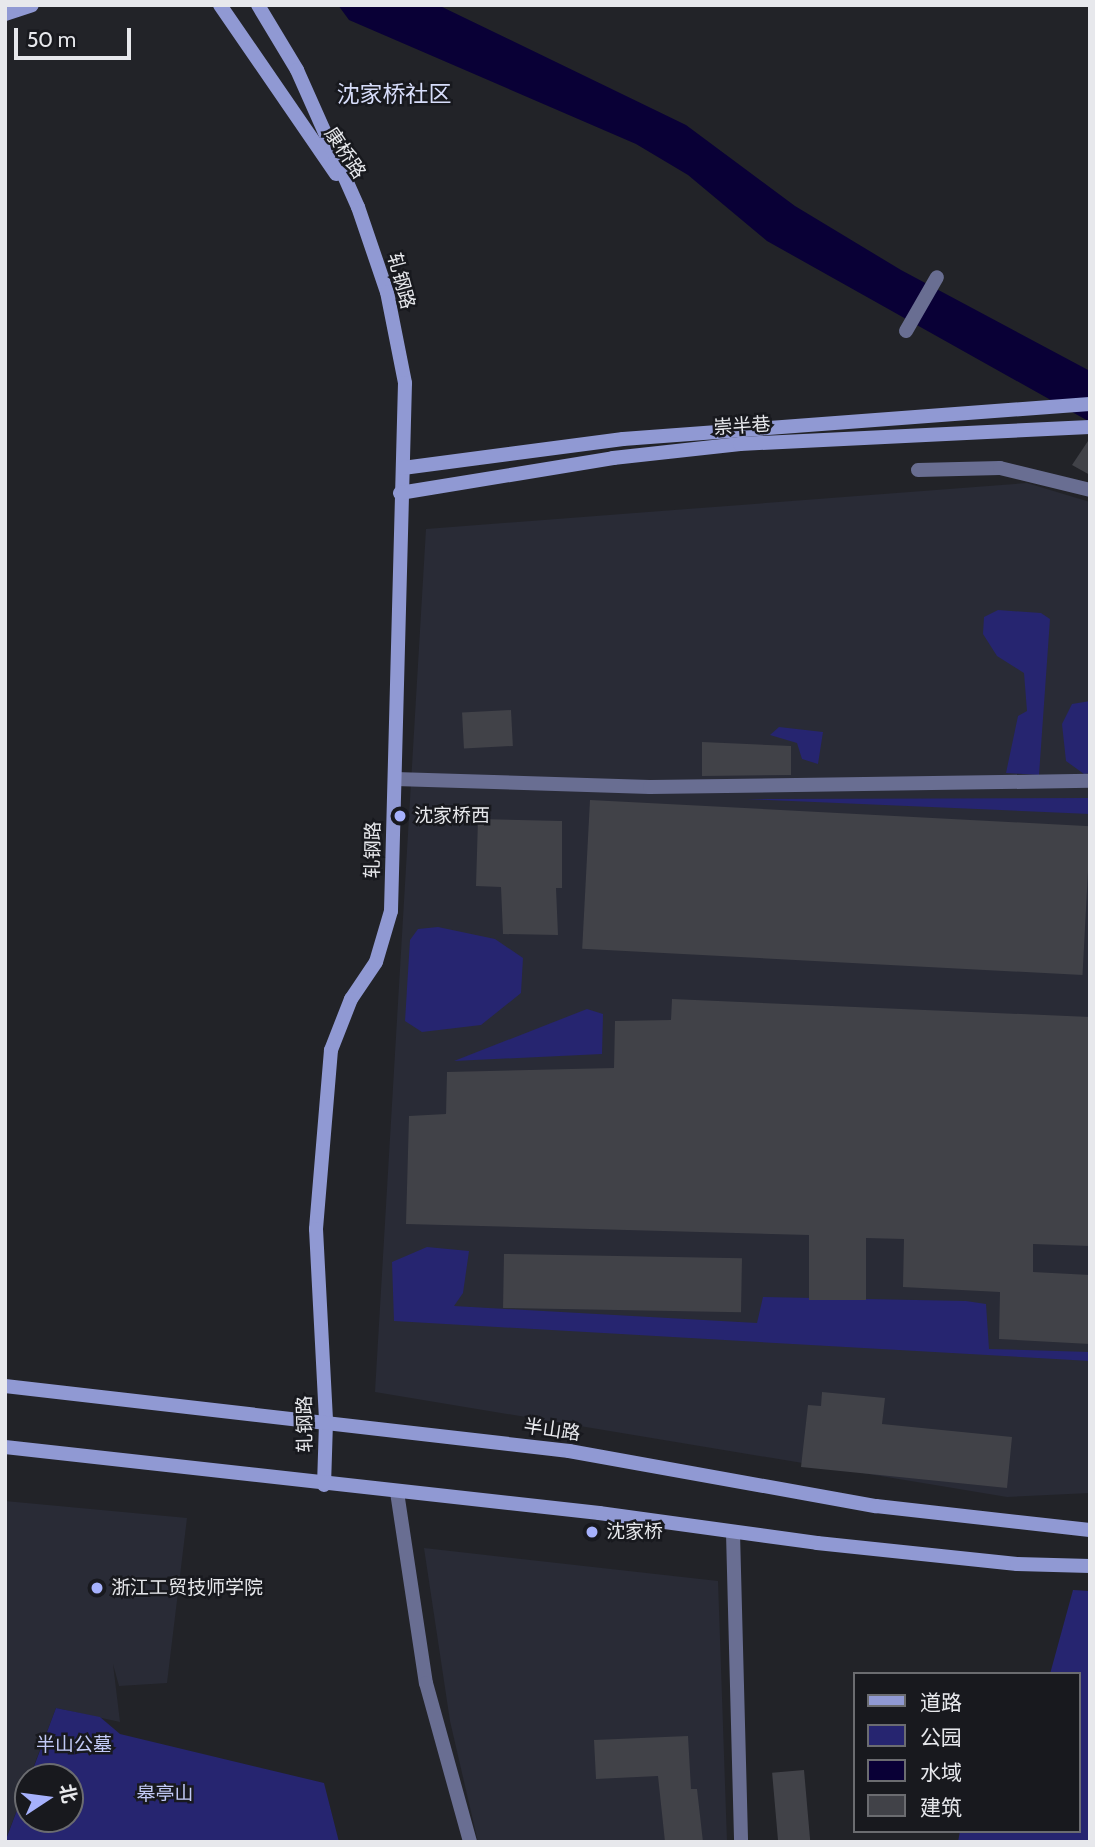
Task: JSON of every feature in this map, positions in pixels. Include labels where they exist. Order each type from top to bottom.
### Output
[{"type":"street","points":[[5,14],[32,5]]},
{"type":"street","name":"康桥路","points":[[220,5],[358,207]]},
{"type":"street","name":"康桥路","points":[[258,5],[297,70],[358,207]]},
{"type":"street","name":"轧钢路","points":[[324,1485],[326,1422],[316,1229],[331,1050],[351,999],[376,962],[391,911],[396,779],[400,493],[405,383],[387,292],[358,207]]},
{"type":"street","points":[[906,331],[937,277]]},
{"type":"street","name":"崇半巷","points":[[403,468],[623,439],[1090,404]]},
{"type":"street","name":"崇半巷","points":[[400,493],[590,461],[706,448],[1090,428]]},
{"type":"street","points":[[918,470],[1000,468],[1090,490]]},
{"type":"street","points":[[396,779],[636,787],[1090,781]]},
{"type":"street","name":"半山路","points":[[5,1386],[569,1451],[876,1506],[1090,1530]]},
{"type":"street","points":[[5,1447],[324,1485],[599,1513],[733,1533],[1017,1564],[1090,1566]]},
{"type":"street","points":[[397,1492],[426,1683],[470,1842]]},
{"type":"street","points":[[733,1533],[741,1842]]},
{"type":"shaded area","points":[[1027,483],[1090,502],[1090,1493],[1007,1497],[375,1392],[426,529]]},
{"type":"shaded area","name":"浙江工贸技师学院","points":[[5,1501],[187,1518],[167,1683],[119,1686],[113,1664],[120,1722],[56,1708],[35,1763],[14,1763],[14,1818],[5,1841]]},
{"type":"shaded area","points":[[424,1548],[718,1581],[727,1842],[478,1842],[450,1721]]},
{"type":"green space","points":[[998,610],[1041,613],[1050,619],[1039,775],[1006,773],[1018,716],[1027,711],[1024,673],[997,656],[983,634],[984,617]]},
{"type":"green space","points":[[1090,701],[1090,773],[1084,774],[1066,761],[1062,724],[1072,704]]},
{"type":"green space","points":[[779,727],[823,732],[818,764],[802,759],[797,743],[770,735]]},
{"type":"green space","points":[[1090,798],[1090,814],[746,799]]},
{"type":"green space","points":[[438,927],[495,939],[523,958],[521,993],[481,1025],[422,1032],[405,1021],[410,940],[418,929]]},
{"type":"green space","points":[[587,1009],[603,1014],[602,1054],[454,1061]]},
{"type":"green space","points":[[427,1247],[469,1251],[463,1293],[454,1306],[757,1323],[763,1297],[966,1301],[986,1304],[989,1349],[1090,1352],[1090,1361],[394,1321],[392,1262]]},
{"type":"green space","points":[[1073,1590],[1090,1591],[1090,1842],[958,1842],[960,1833],[1081,1833],[1081,1672],[1051,1672]]},
{"type":"green space","name":"皋亭山","points":[[56,1708],[100,1717],[120,1734],[324,1783],[339,1842],[5,1842],[14,1818],[14,1833],[84,1833],[84,1763],[35,1763]]},
{"type":"water","points":[[338,5],[438,5],[686,125],[795,206],[901,270],[1090,371],[1090,422],[767,241],[688,175],[636,144],[349,20]]},
{"type":"building","points":[[1090,438],[1090,475],[1072,465]]},
{"type":"building","points":[[511,710],[513,746],[464,749],[462,713]]},
{"type":"building","points":[[702,742],[791,746],[791,775],[702,776]]},
{"type":"building","points":[[590,800],[1090,826],[1083,975],[582,949]]},
{"type":"building","points":[[478,819],[562,821],[562,888],[556,888],[558,935],[503,934],[501,887],[476,886]]},
{"type":"building","points":[[672,999],[1090,1017],[1090,1246],[1033,1244],[1033,1272],[1090,1275],[1090,1344],[999,1339],[1000,1292],[903,1287],[904,1239],[866,1238],[866,1300],[809,1300],[809,1235],[406,1224],[409,1116],[446,1114],[447,1072],[614,1068],[615,1021],[671,1020]]},
{"type":"building","points":[[504,1254],[742,1258],[741,1312],[503,1308]]},
{"type":"building","points":[[822,1392],[885,1398],[882,1424],[1012,1437],[1007,1488],[801,1467],[808,1405],[821,1406]]},
{"type":"building","points":[[688,1736],[691,1789],[697,1789],[703,1842],[665,1842],[658,1776],[596,1779],[594,1740]]},
{"type":"building","points":[[804,1770],[810,1842],[778,1842],[772,1773]]},
{"type":"place","name":"沈家桥西","points":[[400,816]]},
{"type":"place","name":"沈家桥","points":[[592,1532]]},
{"type":"place","name":"浙江工贸技师学院","points":[[97,1588]]},
{"type":"district","name":"沈家桥社区","points":[[394,94]]},
{"type":"park label","name":"半山公墓","points":[[74,1745]]}]
